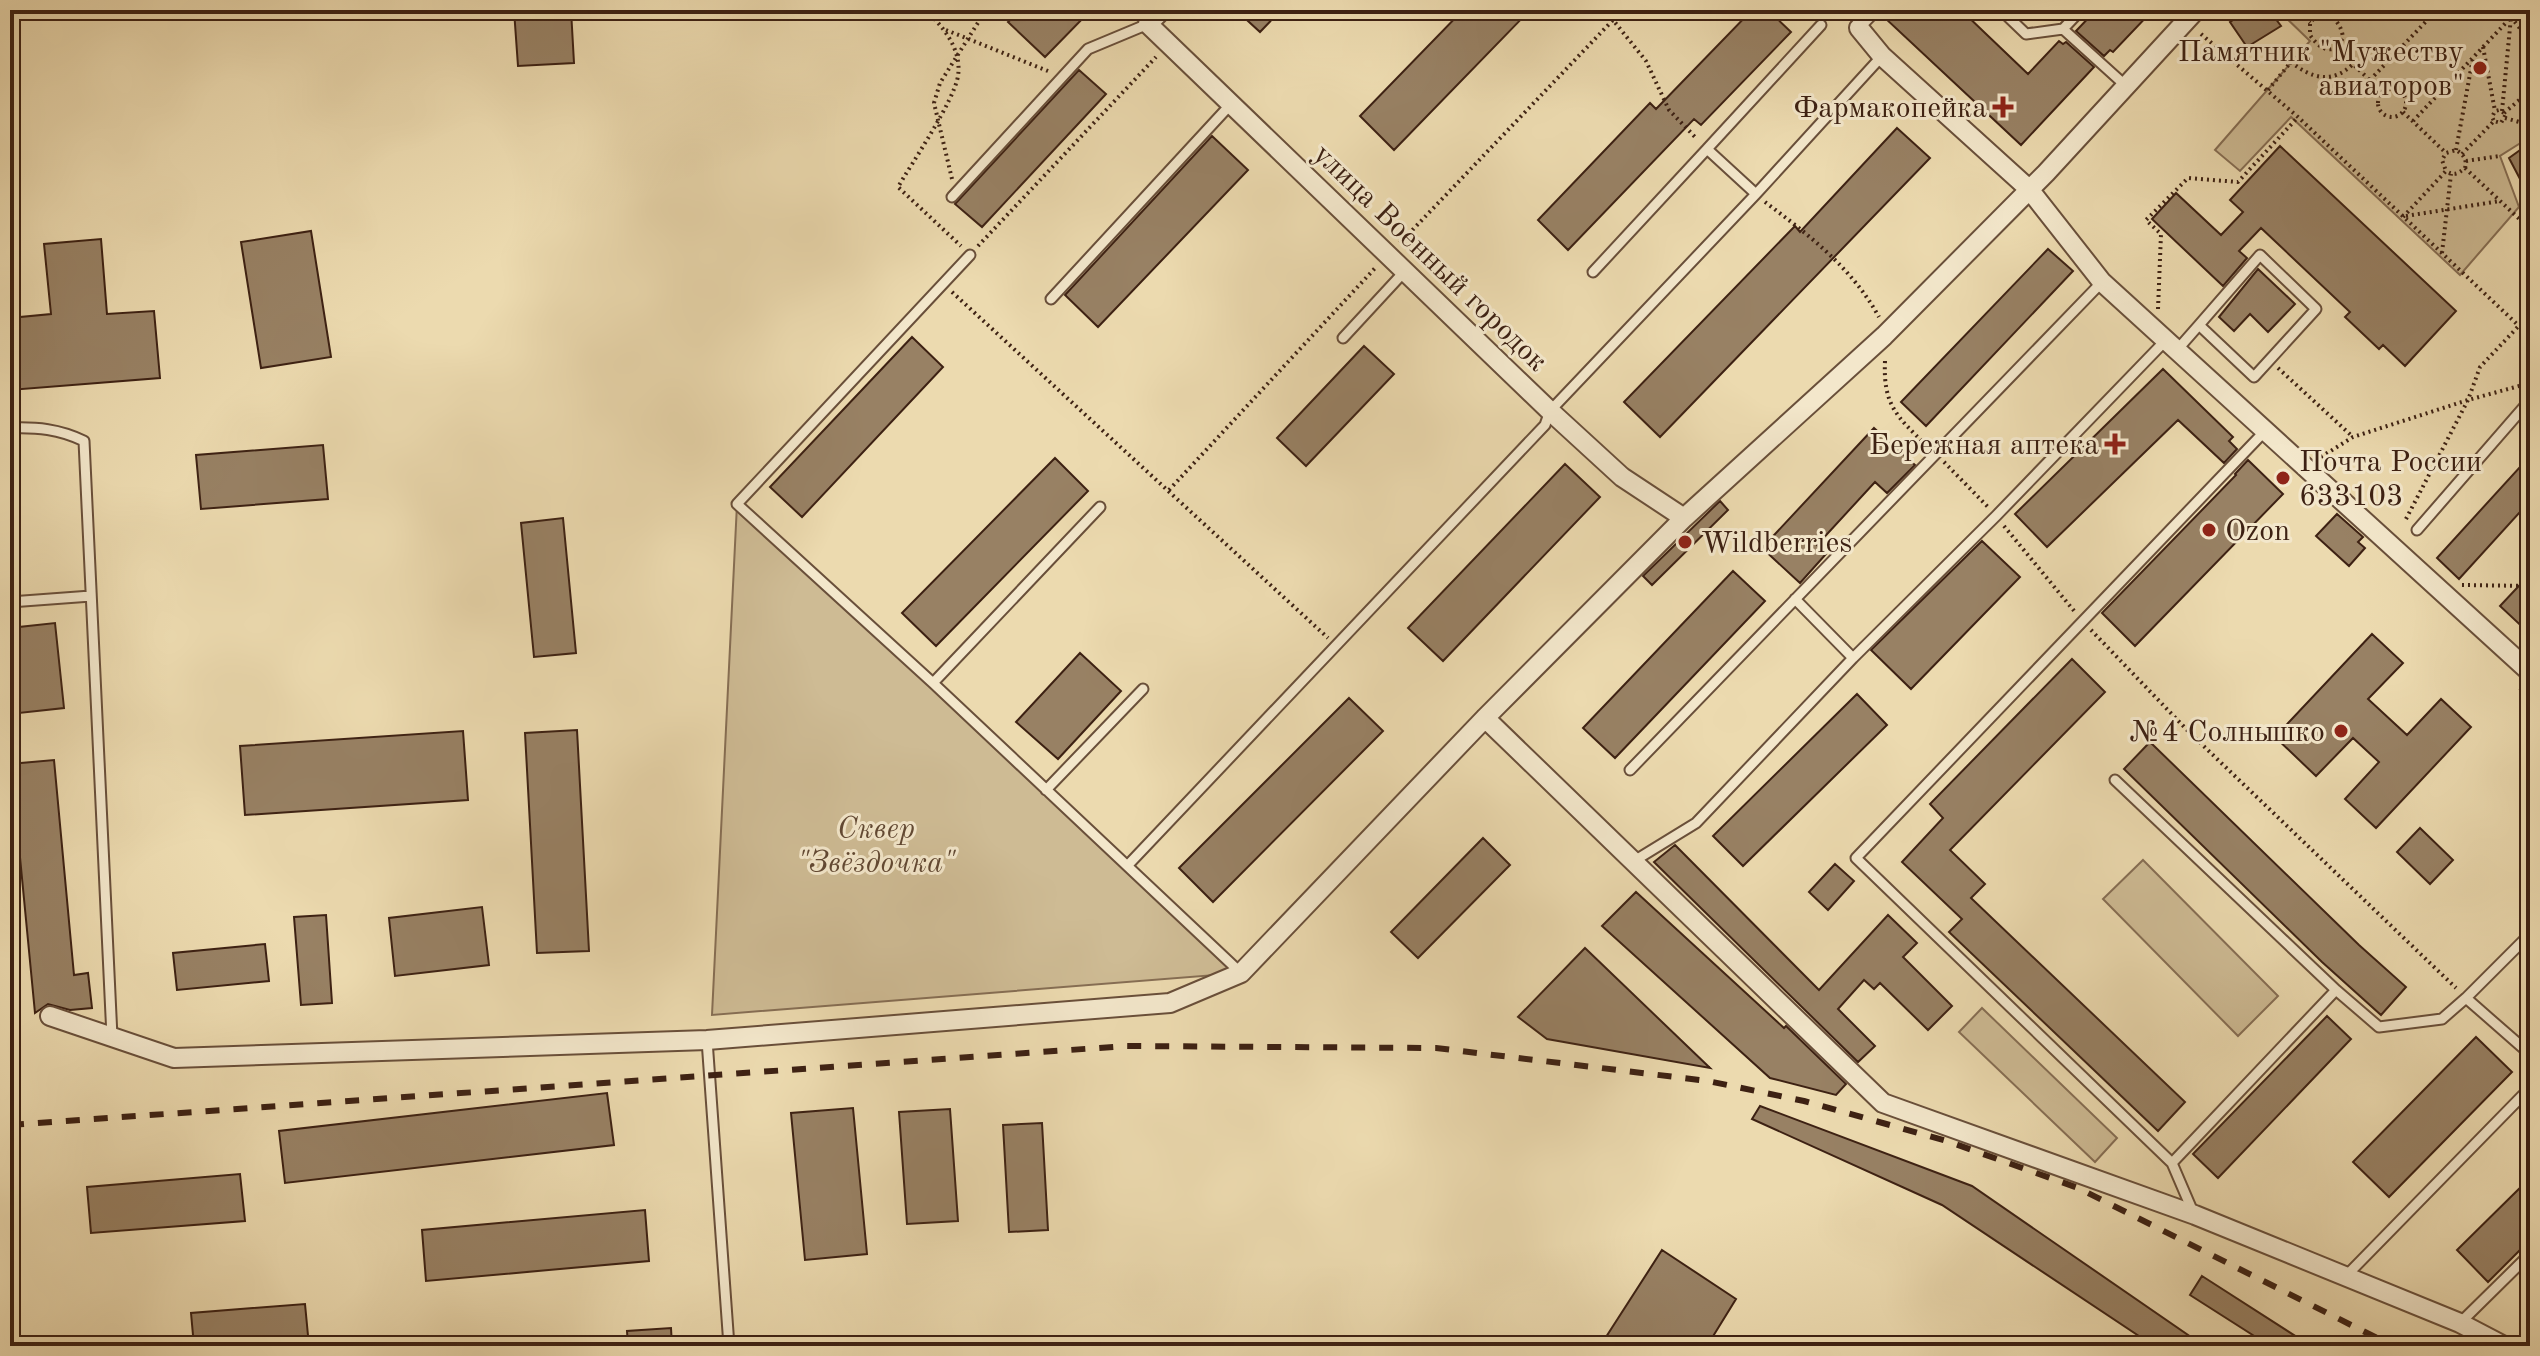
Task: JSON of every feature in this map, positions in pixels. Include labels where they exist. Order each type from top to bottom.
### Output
[{"type":"street","points":[[1148,24],[1162,10]]},
{"type":"street","points":[[50,1016],[174,1058],[707,1040],[1170,1003],[1241,973],[1485,718],[1684,518],[1884,336],[2029,189],[2196,10]]},
{"type":"street","name":"улица Военный городок","points":[[1148,24],[1550,411],[1622,477],[1684,518]]},
{"type":"street","points":[[1859,28],[1882,56],[2029,189],[2102,282],[2530,672]]},
{"type":"street","points":[[1485,718],[1883,1103],[2195,1215],[2460,1323],[2504,1346]]},
{"type":"lane","points":[[1859,28],[1877,10]]},
{"type":"lane","points":[[2001,10],[2026,34],[2063,29],[2081,10]]},
{"type":"lane","points":[[952,197],[1088,49],[1148,24]]},
{"type":"lane","points":[[1593,272],[1821,25]]},
{"type":"lane","points":[[2063,29],[2126,86]]},
{"type":"lane","points":[[1128,865],[1545,425],[1550,411],[1882,56]]},
{"type":"lane","points":[[1051,299],[1231,104]]},
{"type":"lane","points":[[1707,149],[1756,194]]},
{"type":"lane","points":[[970,255],[737,504],[933,683],[1241,973]]},
{"type":"lane","points":[[1634,861],[1696,823],[1853,658],[1996,516],[2171,345],[2199,325],[2260,255],[2316,309],[2254,377],[2199,325]]},
{"type":"lane","points":[[1343,338],[1404,272]]},
{"type":"lane","points":[[1630,770],[2102,282]]},
{"type":"lane","points":[[2417,530],[2530,400]]},
{"type":"lane","points":[[10,428],[40,427],[68,433],[84,441],[112,1037]]},
{"type":"lane","points":[[2195,1215],[2172,1163],[1856,858],[2265,431]]},
{"type":"lane","points":[[933,683],[1100,507]]},
{"type":"lane","points":[[10,602],[91,596]]},
{"type":"lane","points":[[1795,599],[1853,658]]},
{"type":"lane","points":[[1046,790],[1143,689]]},
{"type":"lane","points":[[2115,780],[2379,1027],[2442,1019],[2530,934]]},
{"type":"lane","points":[[2172,1163],[2336,990]]},
{"type":"lane","points":[[2466,998],[2530,1054]]},
{"type":"lane","points":[[707,1040],[729,1346]]},
{"type":"lane","points":[[2346,1276],[2523,1095]]},
{"type":"lane","points":[[2460,1323],[2530,1254]]},
{"type":"path","points":[[926,10],[946,30],[1046,71],[1074,64]]},
{"type":"path","points":[[952,197],[952,180],[934,103],[940,83],[986,10]]},
{"type":"path","points":[[1602,10],[1646,61],[1669,110],[1707,149]]},
{"type":"path","points":[[1613,20],[1623,10]]},
{"type":"path","points":[[2296,10],[2310,23],[2310,35],[2318,45],[2329,50],[2337,47],[2343,38],[2341,27],[2329,15],[2320,14],[2310,23]]},
{"type":"path","points":[[2335,19],[2344,10]]},
{"type":"path","points":[[2370,80],[2437,10]]},
{"type":"path","points":[[2413,121],[2518,10]]},
{"type":"path","points":[[2511,17],[2530,41]]},
{"type":"path","points":[[2494,121],[2501,123],[2504,114],[2511,17]]},
{"type":"path","points":[[946,30],[956,58],[958,76],[898,187],[970,255],[1159,53]]},
{"type":"path","points":[[2201,34],[2298,117],[2519,326]]},
{"type":"path","points":[[2337,47],[2383,93]]},
{"type":"path","points":[[2483,47],[2495,111],[2494,121]]},
{"type":"path","points":[[2456,150],[2474,57]]},
{"type":"path","points":[[2268,90],[2291,62],[2308,74],[2321,78],[2338,75],[2353,64]]},
{"type":"path","points":[[2398,89],[2405,96],[2406,109],[2398,116],[2387,118],[2378,109],[2377,100],[2383,93],[2398,89]]},
{"type":"path","points":[[2504,114],[2530,91]]},
{"type":"path","points":[[2495,111],[2530,125]]},
{"type":"path","points":[[2403,112],[2446,153]]},
{"type":"path","points":[[2158,311],[2161,234],[2146,220],[2188,178],[2238,182],[2298,117]]},
{"type":"path","points":[[2462,154],[2494,121]]},
{"type":"path","points":[[2442,253],[2449,173],[2442,160],[2446,153],[2456,150]]},
{"type":"path","points":[[2449,173],[2458,174],[2465,168],[2466,161],[2456,150]]},
{"type":"path","points":[[2466,161],[2500,156]]},
{"type":"path","points":[[2465,168],[2530,229]]},
{"type":"path","points":[[2403,217],[2449,173]]},
{"type":"path","points":[[1756,194],[1836,260],[1865,292],[1880,318],[1884,336],[1885,387],[1898,418],[1996,516],[2083,622],[2190,733],[2466,998]]},
{"type":"path","points":[[2403,217],[2500,201]]},
{"type":"path","points":[[942,284],[1336,645]]},
{"type":"path","points":[[2404,524],[2468,400],[2480,367],[2530,314]]},
{"type":"path","points":[[2268,377],[2277,367],[2353,437]]},
{"type":"path","points":[[2308,469],[2353,437],[2530,383]]},
{"type":"path","points":[[2454,585],[2530,586]]},
{"type":"green space","points":[[2278,10],[2530,10],[2530,137],[2500,156],[2519,207],[2460,275],[2291,117],[2240,171],[2215,150],[2310,41]]},
{"type":"green space","name":"Сквер \"Звёздочка\"","points":[[737,504],[1241,973],[712,1015]]},
{"type":"green space","points":[[2143,860],[2278,996],[2238,1036],[2103,899]]},
{"type":"green space","points":[[1982,1008],[2117,1138],[2095,1162],[1959,1032]]},
{"type":"building","points":[[514,10],[571,10],[574,63],[518,66]]},
{"type":"building","points":[[1021,10],[1091,10],[1045,57],[1008,22]]},
{"type":"building","points":[[1236,10],[1281,10],[1260,32]]},
{"type":"building","points":[[1463,10],[1530,10],[1394,150],[1360,116]]},
{"type":"building","points":[[1752,10],[1768,10],[1791,32],[1701,125],[1694,119],[1568,250],[1538,220],[1650,103],[1656,109]]},
{"type":"building","points":[[1892,10],[1961,10],[2028,74],[2059,41],[2063,44],[2066,42],[2094,67],[2021,145],[1885,18]]},
{"type":"building","points":[[2096,10],[2153,10],[2113,52],[2110,50],[2104,56],[2076,31]]},
{"type":"building","points":[[2249,10],[2269,10],[2281,26],[2247,47],[2230,22]]},
{"type":"building","points":[[1079,70],[1106,94],[982,227],[955,204]]},
{"type":"building","points":[[1897,128],[1930,158],[1660,437],[1624,402],[1795,226],[1800,232]]},
{"type":"building","points":[[1212,136],[1248,170],[1098,327],[1065,295]]},
{"type":"building","points":[[2530,143],[2530,198],[2509,158]]},
{"type":"building","points":[[2280,146],[2456,311],[2405,366],[2383,345],[2379,349],[2345,317],[2350,312],[2261,228],[2239,251],[2247,258],[2223,286],[2152,219],[2176,193],[2221,235],[2243,212],[2230,200]]},
{"type":"building","points":[[311,231],[331,357],[261,368],[241,242]]},
{"type":"building","points":[[101,239],[107,314],[154,311],[160,378],[10,390],[10,318],[51,314],[44,244]]},
{"type":"building","points":[[2048,249],[2073,271],[1926,426],[1901,402]]},
{"type":"building","points":[[2258,269],[2295,304],[2268,332],[2250,314],[2234,331],[2219,317]]},
{"type":"building","points":[[912,337],[943,367],[802,517],[770,487]]},
{"type":"building","points":[[1364,346],[1394,374],[1306,466],[1277,438]]},
{"type":"building","points":[[2163,369],[2233,437],[2229,441],[2237,449],[2224,463],[2178,420],[2047,547],[2015,514]]},
{"type":"building","points":[[1874,428],[1915,465],[1887,493],[1875,482],[1817,545],[1826,554],[1800,583],[1762,548]]},
{"type":"building","points":[[323,445],[328,499],[201,509],[196,455]]},
{"type":"building","points":[[2530,456],[2530,501],[2459,579],[2437,558]]},
{"type":"building","points":[[1055,458],[1088,491],[936,646],[902,613]]},
{"type":"building","points":[[2248,460],[2283,494],[2135,646],[2102,613]]},
{"type":"building","points":[[1565,464],[1600,497],[1443,661],[1408,628]]},
{"type":"building","name":"Wildberries","points":[[1720,501],[1728,510],[1652,585],[1643,576]]},
{"type":"building","points":[[2337,514],[2363,537],[2358,542],[2365,548],[2349,566],[2316,536]]},
{"type":"building","points":[[563,518],[576,653],[534,657],[521,523]]},
{"type":"building","points":[[1982,541],[2020,577],[1911,689],[1871,650]]},
{"type":"building","points":[[1733,571],[1765,601],[1615,758],[1583,728]]},
{"type":"building","points":[[2530,574],[2530,634],[2500,606]]},
{"type":"building","points":[[55,623],[64,708],[10,714],[10,628]]},
{"type":"building","name":"№4 Солнышко","points":[[2372,634],[2403,663],[2368,699],[2407,735],[2441,699],[2471,727],[2376,828],[2345,799],[2379,762],[2353,738],[2316,776],[2275,737]]},
{"type":"building","points":[[1080,653],[1121,691],[1058,759],[1016,722]]},
{"type":"building","points":[[2072,659],[2105,692],[1950,850],[1985,884],[1971,898],[2185,1102],[2158,1131],[1949,932],[1962,919],[1902,862],[1943,818],[1930,804]]},
{"type":"building","points":[[1857,694],[1887,725],[1743,866],[1713,836]]},
{"type":"building","points":[[1349,698],[1383,731],[1213,902],[1179,868]]},
{"type":"building","points":[[577,730],[589,951],[537,953],[525,733]]},
{"type":"building","points":[[463,731],[468,800],[245,815],[240,746]]},
{"type":"building","points":[[2150,742],[2406,987],[2381,1015],[2322,962],[2124,769]]},
{"type":"building","points":[[54,760],[74,975],[88,973],[92,1008],[70,1010],[48,1004],[35,1013],[16,816],[10,817],[10,764]]},
{"type":"building","points":[[2420,828],[2453,860],[2430,884],[2397,852]]},
{"type":"building","points":[[1483,838],[1510,865],[1418,958],[1391,932]]},
{"type":"building","points":[[1675,845],[1819,990],[1888,915],[1917,943],[1903,957],[1952,1006],[1928,1030],[1880,983],[1874,989],[1864,980],[1838,1009],[1875,1046],[1858,1062],[1654,862]]},
{"type":"building","points":[[1835,864],[1854,881],[1828,910],[1809,892]]},
{"type":"building","points":[[1636,892],[1846,1084],[1836,1095],[1770,1078],[1602,926]]},
{"type":"building","points":[[482,907],[489,965],[395,976],[389,918]]},
{"type":"building","points":[[326,915],[332,1003],[301,1005],[294,917]]},
{"type":"building","points":[[265,944],[269,981],[177,990],[173,953]]},
{"type":"building","points":[[1585,948],[1710,1068],[1547,1039],[1518,1017]]},
{"type":"building","points":[[2327,1016],[2351,1039],[2218,1178],[2193,1154]]},
{"type":"building","points":[[2476,1037],[2512,1072],[2389,1197],[2353,1162]]},
{"type":"building","points":[[607,1093],[614,1145],[285,1183],[279,1131]]},
{"type":"building","points":[[1760,1106],[1972,1186],[2204,1346],[2154,1346],[1942,1205],[1752,1119]]},
{"type":"building","points":[[853,1108],[867,1254],[805,1260],[791,1113]]},
{"type":"building","points":[[950,1109],[958,1221],[907,1224],[899,1112]]},
{"type":"building","points":[[1042,1123],[1048,1230],[1009,1232],[1003,1125]]},
{"type":"building","points":[[240,1174],[245,1221],[91,1233],[87,1187]]},
{"type":"building","points":[[2530,1178],[2530,1240],[2488,1282],[2457,1250]]},
{"type":"building","points":[[645,1210],[649,1261],[426,1281],[422,1230]]},
{"type":"building","points":[[1662,1250],[1736,1299],[1707,1346],[1619,1346],[1606,1337]]},
{"type":"building","points":[[2202,1276],[2311,1346],[2270,1346],[2190,1295]]},
{"type":"building","points":[[305,1304],[309,1346],[194,1346],[191,1313]]},
{"type":"building","points":[[671,1328],[672,1346],[628,1346],[627,1331]]},
{"type":"railway","points":[[10,1125],[1126,1046],[1436,1048],[1708,1081],[1804,1101],[1947,1141],[2078,1188],[2393,1346]]},
{"type":"place","name":"Памятник \"Мужеству авиаторов\"","points":[[2480,68]]},
{"type":"place","name":"Фармакопейка","points":[[2003,107]]},
{"type":"place","name":"Бережная аптека","points":[[2115,444]]},
{"type":"place","name":"Почта России 633103","points":[[2283,478]]},
{"type":"place","name":"Ozon","points":[[2209,530]]},
{"type":"place","name":"Wildberries","points":[[1685,542]]},
{"type":"place","name":"№4 Солнышко","points":[[2341,731]]}]
